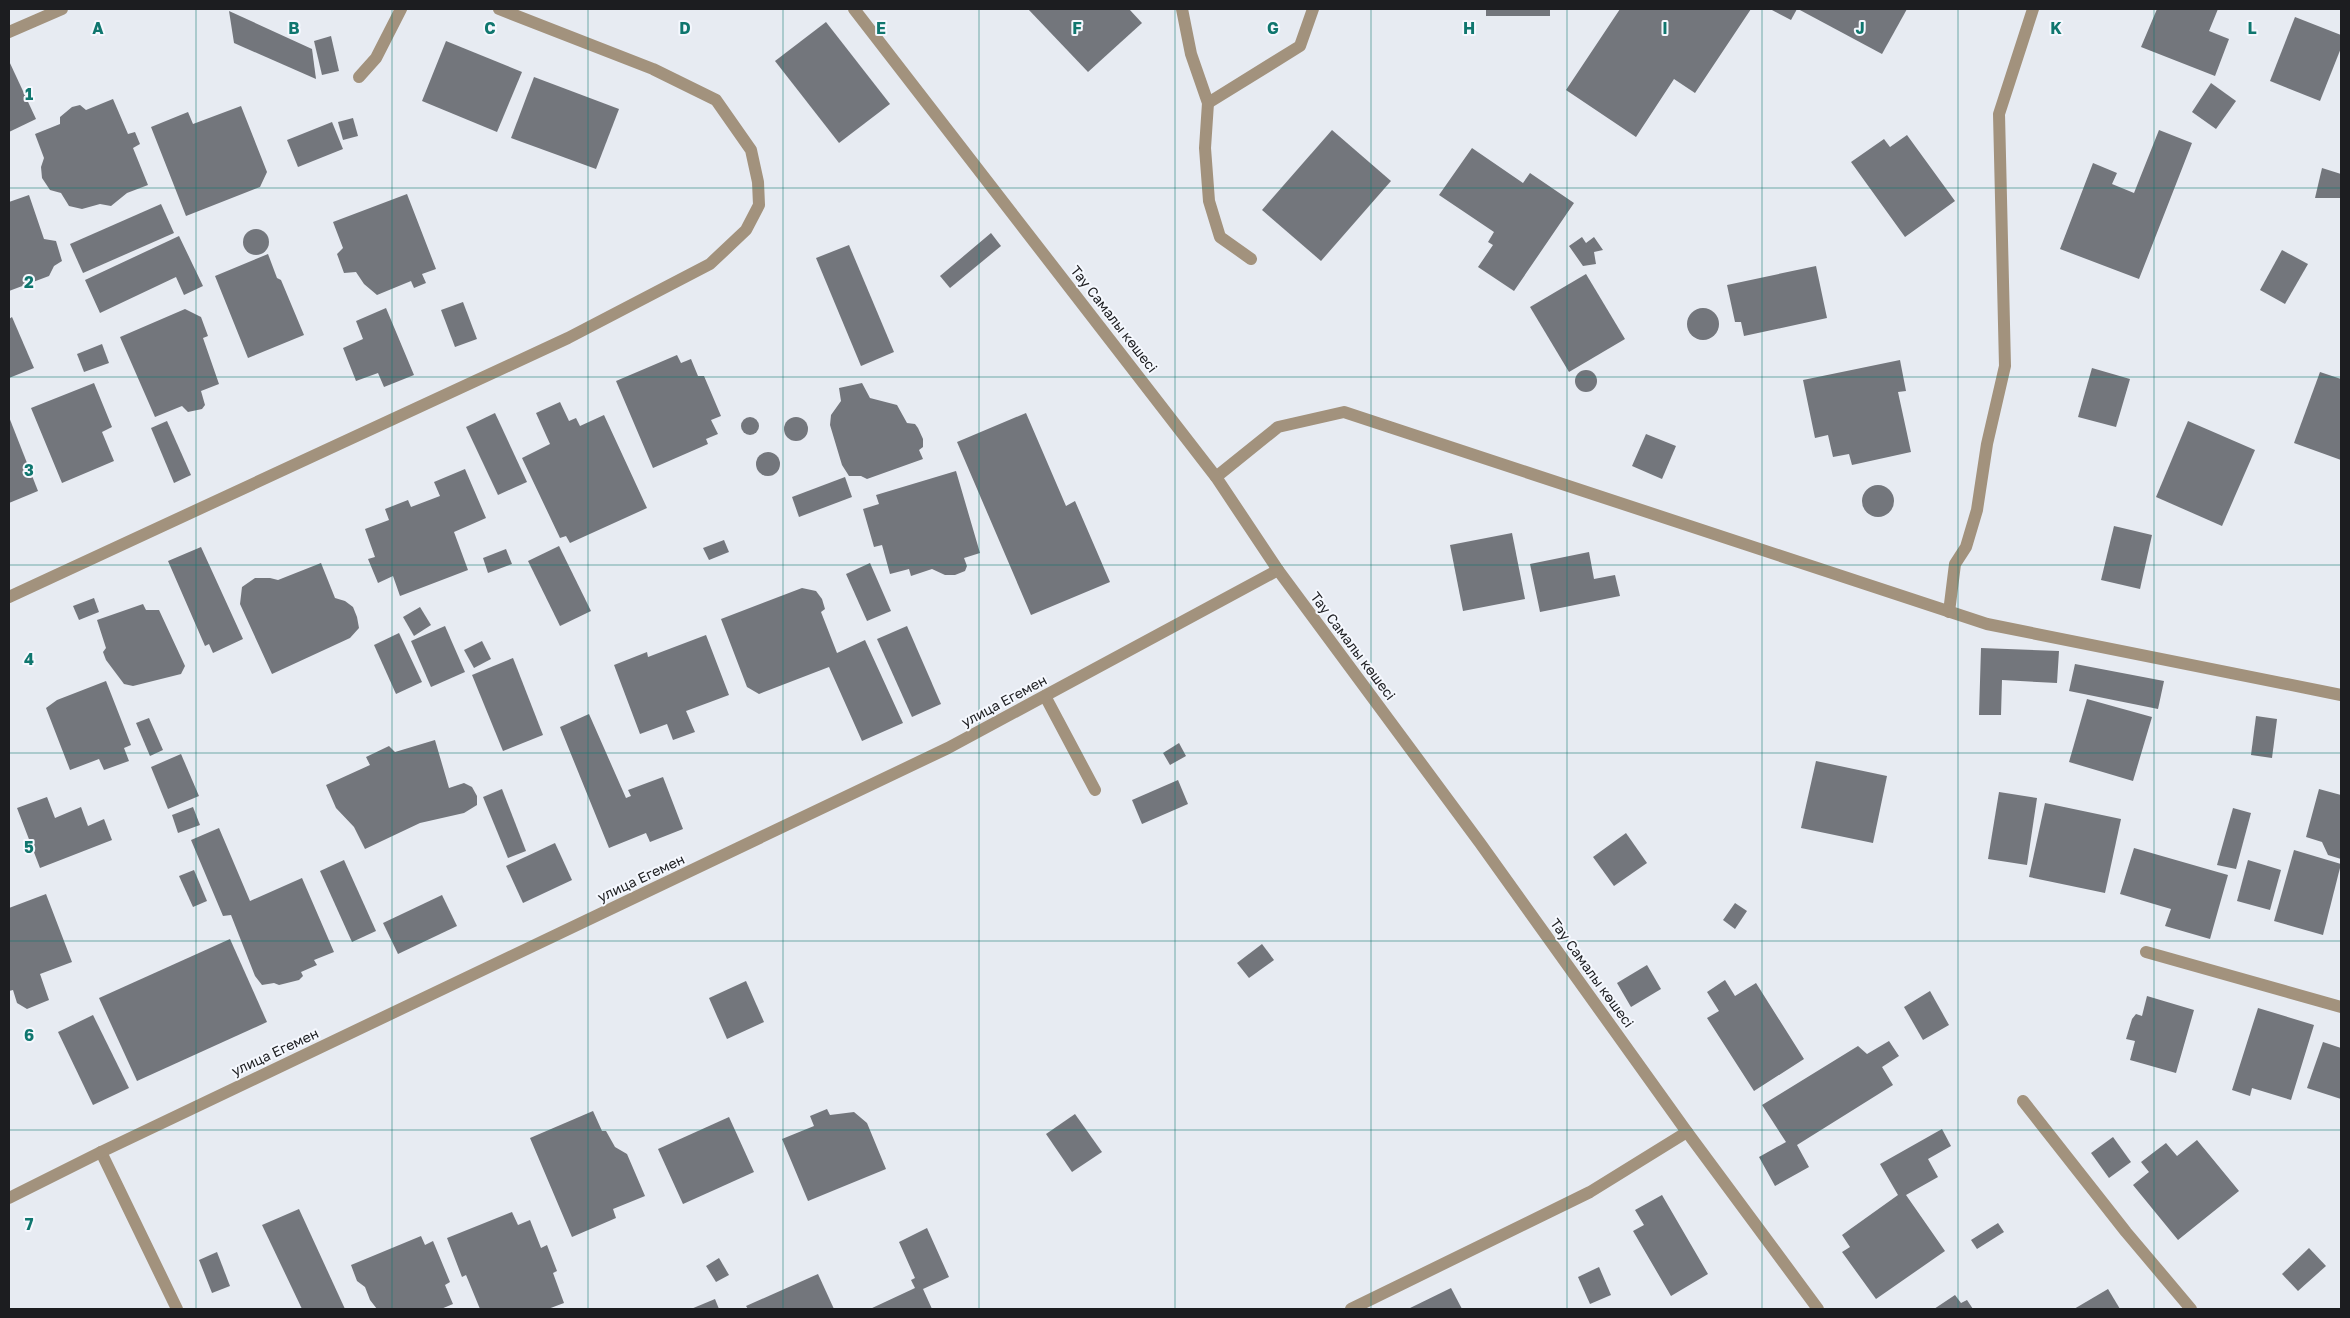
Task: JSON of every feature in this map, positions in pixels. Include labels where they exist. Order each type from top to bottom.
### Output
[{"type":"street","points":[[9,32],[62,9]]},
{"type":"street","points":[[359,77],[376,58],[401,9]]},
{"type":"street","points":[[9,597],[568,338],[710,264],[746,230],[759,205],[758,182],[751,150],[716,100],[653,69],[499,9]]},
{"type":"street","name":"Тау Самалы көшесі","points":[[854,9],[1216,477],[1278,570],[1480,842],[1687,1132],[1818,1309]]},
{"type":"street","points":[[1182,9],[1191,54],[1208,103],[1205,148],[1209,201],[1220,237],[1251,259]]},
{"type":"street","points":[[1208,103],[1300,46],[1313,9]]},
{"type":"street","points":[[1949,612],[1955,564],[1966,547],[1977,510],[1987,444],[2005,366],[1999,114],[2033,9]]},
{"type":"street","points":[[1216,477],[1278,427],[1344,412],[1988,624],[2341,695]]},
{"type":"street","name":"улица Егемен","points":[[9,1198],[101,1152],[948,748],[1278,570]]},
{"type":"street","points":[[1045,696],[1095,790]]},
{"type":"street","points":[[2146,952],[2341,1008]]},
{"type":"street","points":[[2022,1101],[2126,1232],[2191,1309]]},
{"type":"street","points":[[1351,1309],[1590,1192],[1687,1132]]},
{"type":"street","points":[[101,1152],[177,1309]]},
{"type":"building","points":[[1028,9],[1129,9],[1142,23],[1088,72]]},
{"type":"building","points":[[1486,9],[1550,9],[1550,16],[1486,16]]},
{"type":"building","points":[[1620,9],[1751,9],[1695,93],[1674,79],[1636,137],[1566,90]]},
{"type":"building","points":[[1770,9],[1797,9],[1791,20]]},
{"type":"building","points":[[1798,9],[1907,9],[1882,54]]},
{"type":"building","points":[[2157,9],[2218,9],[2209,31],[2229,39],[2215,76],[2141,47]]},
{"type":"building","points":[[229,11],[312,49],[316,79],[234,43]]},
{"type":"building","points":[[2295,17],[2341,35],[2341,48],[2320,101],[2270,81]]},
{"type":"building","points":[[826,22],[890,104],[839,143],[775,61]]},
{"type":"building","points":[[331,36],[339,71],[322,75],[314,41]]},
{"type":"building","points":[[446,41],[522,72],[497,132],[422,101]]},
{"type":"building","points":[[9,61],[36,119],[9,132]]},
{"type":"building","points":[[534,77],[619,109],[596,169],[511,138]]},
{"type":"building","points":[[2211,83],[2236,101],[2216,129],[2192,112]]},
{"type":"building","points":[[113,99],[128,134],[135,132],[140,144],[133,148],[148,185],[127,193],[111,206],[100,204],[82,209],[69,206],[61,193],[50,190],[42,178],[41,167],[44,158],[35,134],[60,124],[60,117],[72,107],[80,105],[86,110]]},
{"type":"building","points":[[241,106],[267,172],[260,187],[186,216],[151,127],[188,112],[193,124]]},
{"type":"building","points":[[353,118],[358,136],[343,140],[338,122]]},
{"type":"building","points":[[332,122],[343,149],[298,167],[287,140]]},
{"type":"building","points":[[1332,130],[1391,181],[1321,261],[1262,210]]},
{"type":"building","points":[[2159,130],[2192,143],[2139,279],[2060,249],[2093,163],[2117,173],[2112,184],[2134,193]]},
{"type":"building","points":[[1907,135],[1955,201],[1905,237],[1851,162],[1884,139],[1890,147]]},
{"type":"building","points":[[1472,148],[1523,183],[1530,173],[1574,203],[1514,291],[1478,267],[1493,245],[1488,242],[1494,232],[1439,195]]},
{"type":"building","points":[[2322,168],[2341,174],[2341,198],[2315,198]]},
{"type":"building","points":[[407,194],[436,269],[422,274],[426,283],[414,288],[411,281],[377,295],[364,284],[356,272],[344,273],[337,254],[343,248],[333,222]]},
{"type":"building","points":[[29,195],[44,239],[56,241],[62,261],[54,266],[49,276],[9,291],[9,202]]},
{"type":"building","points":[[161,204],[174,233],[83,273],[70,244]]},
{"type":"building","points":[[256,229],[265,233],[269,242],[265,251],[256,255],[247,251],[243,242],[247,233]]},
{"type":"building","points":[[991,233],[1001,246],[950,288],[940,276]]},
{"type":"building","points":[[179,236],[203,286],[184,295],[176,277],[100,313],[85,280]]},
{"type":"building","points":[[1582,237],[1586,243],[1594,237],[1603,250],[1594,252],[1596,264],[1583,266],[1569,246]]},
{"type":"building","points":[[849,245],[894,352],[861,366],[816,258]]},
{"type":"building","points":[[2282,250],[2308,264],[2285,304],[2260,290]]},
{"type":"building","points":[[268,254],[277,278],[281,280],[304,335],[248,358],[215,276]]},
{"type":"building","points":[[1816,266],[1827,318],[1744,336],[1741,322],[1735,322],[1727,285]]},
{"type":"building","points":[[1586,274],[1625,339],[1569,372],[1530,307]]},
{"type":"building","points":[[463,302],[477,339],[455,347],[441,310]]},
{"type":"building","points":[[386,308],[414,375],[384,387],[378,373],[356,381],[343,348],[363,339],[356,321]]},
{"type":"building","points":[[1703,308],[1709,309],[1714,313],[1718,318],[1718,330],[1714,335],[1709,339],[1703,340],[1697,339],[1692,335],[1688,330],[1687,324],[1688,318],[1692,313],[1697,309]]},
{"type":"building","points":[[185,309],[201,317],[208,336],[203,338],[219,384],[201,391],[205,405],[202,409],[188,412],[182,406],[155,417],[120,337]]},
{"type":"building","points":[[12,317],[34,368],[9,378],[9,319]]},
{"type":"building","points":[[102,344],[109,363],[84,372],[77,354]]},
{"type":"building","points":[[677,355],[681,363],[691,359],[698,376],[704,376],[721,416],[711,420],[718,434],[706,439],[708,444],[653,468],[616,381]]},
{"type":"building","points":[[1900,360],[1906,391],[1898,392],[1911,452],[1852,465],[1849,454],[1833,457],[1828,435],[1815,438],[1803,380]]},
{"type":"building","points":[[2092,368],[2130,379],[2116,427],[2078,417]]},
{"type":"building","points":[[1586,370],[1596,377],[1597,381],[1590,391],[1586,392],[1576,385],[1575,381],[1582,371]]},
{"type":"building","points":[[2320,372],[2341,379],[2341,460],[2294,443]]},
{"type":"building","points":[[94,383],[112,427],[102,432],[114,461],[62,483],[31,408]]},
{"type":"building","points":[[862,383],[870,398],[897,405],[907,423],[915,424],[923,439],[923,447],[919,450],[923,459],[867,479],[861,476],[849,476],[842,465],[830,425],[831,415],[841,401],[839,388]]},
{"type":"building","points":[[560,402],[569,421],[576,418],[580,426],[604,415],[647,508],[570,543],[566,536],[560,538],[522,458],[550,444],[536,413]]},
{"type":"building","points":[[495,413],[527,482],[498,495],[466,427]]},
{"type":"building","points":[[1026,413],[1066,506],[1075,501],[1110,582],[1031,615],[957,442]]},
{"type":"building","points":[[9,417],[38,491],[9,503]]},
{"type":"building","points":[[750,417],[756,420],[759,426],[756,432],[750,435],[744,432],[741,426],[744,420]]},
{"type":"building","points":[[796,417],[804,421],[808,429],[804,437],[796,441],[788,437],[784,429],[788,421]]},
{"type":"building","points":[[167,421],[191,475],[174,483],[151,428]]},
{"type":"building","points":[[2188,421],[2255,450],[2222,526],[2156,497]]},
{"type":"building","points":[[1646,434],[1676,446],[1662,479],[1632,466]]},
{"type":"building","points":[[768,452],[773,453],[779,459],[779,469],[773,475],[768,476],[763,475],[757,469],[756,464],[757,459],[763,453]]},
{"type":"building","points":[[465,469],[486,518],[454,532],[468,570],[400,596],[393,576],[378,583],[368,559],[375,557],[365,529],[389,520],[385,509],[408,500],[411,507],[440,496],[434,482]]},
{"type":"building","points":[[956,471],[980,553],[964,558],[967,566],[965,571],[955,575],[945,575],[932,569],[911,576],[909,569],[890,574],[882,545],[874,547],[863,509],[879,504],[876,495]]},
{"type":"building","points":[[845,477],[852,497],[799,517],[792,497]]},
{"type":"building","points":[[1878,485],[1884,486],[1889,490],[1893,495],[1893,507],[1889,512],[1884,516],[1878,517],[1872,516],[1867,512],[1863,507],[1862,501],[1863,495],[1867,490],[1872,486]]},
{"type":"building","points":[[2114,526],[2152,535],[2140,589],[2101,580]]},
{"type":"building","points":[[1512,533],[1525,599],[1463,611],[1450,545]]},
{"type":"building","points":[[724,540],[729,552],[709,560],[703,548]]},
{"type":"building","points":[[559,546],[591,611],[560,626],[528,561]]},
{"type":"building","points":[[201,547],[243,639],[213,653],[209,644],[205,646],[168,561]]},
{"type":"building","points":[[506,549],[512,564],[488,573],[483,558]]},
{"type":"building","points":[[1589,552],[1594,579],[1615,575],[1620,596],[1540,612],[1530,564]]},
{"type":"building","points":[[321,563],[335,598],[345,601],[353,607],[359,628],[350,638],[272,674],[240,604],[242,587],[255,578],[278,580]]},
{"type":"building","points":[[870,563],[891,611],[867,621],[846,574]]},
{"type":"building","points":[[802,588],[816,591],[822,599],[825,609],[821,612],[837,653],[865,640],[903,723],[862,741],[829,667],[759,694],[747,687],[721,619]]},
{"type":"building","points":[[94,598],[99,612],[79,620],[73,606]]},
{"type":"building","points":[[143,604],[146,610],[159,610],[185,666],[181,674],[133,686],[124,684],[106,660],[103,652],[106,648],[97,620]]},
{"type":"building","points":[[420,607],[431,625],[414,636],[403,617]]},
{"type":"building","points":[[445,626],[465,672],[431,687],[411,641]]},
{"type":"building","points":[[907,626],[941,704],[912,717],[877,639]]},
{"type":"building","points":[[399,633],[422,682],[396,694],[374,645]]},
{"type":"building","points":[[706,635],[729,695],[686,711],[695,732],[673,740],[667,724],[640,734],[614,665],[647,652],[648,657]]},
{"type":"building","points":[[482,641],[491,659],[474,668],[464,650]]},
{"type":"building","points":[[1981,648],[2059,651],[2057,683],[2002,680],[2001,715],[1979,715]]},
{"type":"building","points":[[513,658],[543,735],[503,751],[472,675]]},
{"type":"building","points":[[2075,664],[2164,681],[2158,709],[2069,691]]},
{"type":"building","points":[[106,681],[131,745],[124,748],[129,761],[104,770],[99,759],[70,770],[46,708],[57,700]]},
{"type":"building","points":[[2087,699],[2152,717],[2133,781],[2069,762]]},
{"type":"building","points":[[589,714],[626,798],[631,796],[628,790],[663,777],[683,829],[650,842],[646,833],[609,848],[560,727]]},
{"type":"building","points":[[2256,716],[2277,719],[2272,758],[2251,755]]},
{"type":"building","points":[[149,718],[163,750],[150,756],[136,723]]},
{"type":"building","points":[[435,740],[449,788],[464,783],[472,787],[477,796],[477,805],[464,813],[420,823],[365,849],[354,827],[336,808],[326,785],[370,765],[366,757],[389,746],[395,752]]},
{"type":"building","points":[[1179,743],[1186,756],[1170,765],[1163,753]]},
{"type":"building","points":[[181,754],[199,796],[168,809],[151,767]]},
{"type":"building","points":[[1816,761],[1887,776],[1873,843],[1801,828]]},
{"type":"building","points":[[1178,780],[1188,804],[1142,824],[1132,800]]},
{"type":"building","points":[[502,789],[526,851],[508,858],[483,797]]},
{"type":"building","points":[[2319,789],[2341,795],[2341,859],[2328,855],[2322,842],[2306,837]]},
{"type":"building","points":[[1999,792],[2037,798],[2027,865],[1988,859]]},
{"type":"building","points":[[47,797],[55,818],[81,807],[88,826],[104,819],[112,840],[40,868],[17,808]]},
{"type":"building","points":[[2045,803],[2121,819],[2105,893],[2029,877]]},
{"type":"building","points":[[193,807],[200,825],[178,833],[172,815]]},
{"type":"building","points":[[2233,808],[2251,813],[2236,869],[2217,865]]},
{"type":"building","points":[[219,828],[250,901],[302,878],[334,952],[314,960],[317,965],[301,972],[303,976],[299,980],[279,985],[274,983],[262,985],[255,976],[231,915],[223,916],[191,840]]},
{"type":"building","points":[[1626,833],[1647,863],[1614,886],[1593,857]]},
{"type":"building","points":[[555,843],[572,880],[523,903],[506,866]]},
{"type":"building","points":[[2134,848],[2228,875],[2210,939],[2165,926],[2171,909],[2120,894]]},
{"type":"building","points":[[2294,850],[2341,864],[2323,935],[2274,921]]},
{"type":"building","points":[[344,860],[376,931],[352,942],[320,871]]},
{"type":"building","points":[[2248,860],[2281,870],[2270,910],[2237,901]]},
{"type":"building","points":[[194,870],[207,901],[193,907],[179,876]]},
{"type":"building","points":[[46,894],[72,962],[40,974],[49,1000],[27,1009],[17,1003],[13,990],[9,991],[9,908]]},
{"type":"building","points":[[442,895],[457,926],[398,954],[383,923]]},
{"type":"building","points":[[1735,903],[1747,911],[1735,929],[1723,920]]},
{"type":"building","points":[[230,939],[267,1022],[137,1081],[99,998]]},
{"type":"building","points":[[1262,944],[1274,960],[1249,978],[1237,963]]},
{"type":"building","points":[[1647,965],[1661,989],[1631,1007],[1617,983]]},
{"type":"building","points":[[1725,980],[1735,996],[1756,983],[1804,1059],[1754,1091],[1707,1018],[1719,1011],[1707,992]]},
{"type":"building","points":[[746,981],[764,1022],[727,1039],[709,998]]},
{"type":"building","points":[[1930,991],[1949,1025],[1923,1040],[1904,1007]]},
{"type":"building","points":[[2147,996],[2194,1010],[2176,1073],[2130,1060],[2135,1041],[2126,1039],[2132,1019],[2136,1014],[2142,1016]]},
{"type":"building","points":[[2258,1008],[2314,1025],[2291,1100],[2252,1088],[2250,1096],[2232,1090]]},
{"type":"building","points":[[93,1015],[129,1088],[93,1105],[58,1032]]},
{"type":"building","points":[[1889,1041],[1899,1056],[1882,1067],[1893,1085],[1797,1145],[1809,1167],[1775,1186],[1759,1157],[1786,1142],[1762,1105],[1858,1046],[1867,1054]]},
{"type":"building","points":[[2323,1042],[2341,1048],[2341,1099],[2307,1088]]},
{"type":"building","points":[[827,1109],[830,1115],[854,1112],[867,1123],[886,1169],[808,1201],[782,1139],[814,1126],[810,1116]]},
{"type":"building","points":[[593,1111],[602,1131],[606,1131],[615,1147],[627,1154],[645,1196],[613,1209],[616,1218],[572,1237],[530,1138]]},
{"type":"building","points":[[1075,1114],[1102,1152],[1072,1172],[1046,1134]]},
{"type":"building","points":[[729,1117],[754,1172],[683,1204],[658,1149]]},
{"type":"building","points":[[1942,1129],[1951,1146],[1928,1159],[1938,1177],[1906,1195],[1945,1251],[1876,1299],[1842,1252],[1850,1247],[1842,1235],[1898,1195],[1880,1164]]},
{"type":"building","points":[[2113,1137],[2131,1162],[2109,1178],[2091,1153]]},
{"type":"building","points":[[2197,1140],[2239,1191],[2178,1240],[2133,1185],[2149,1172],[2141,1162],[2166,1143],[2177,1156]]},
{"type":"building","points":[[1662,1195],[1708,1274],[1671,1296],[1633,1231],[1644,1225],[1635,1210]]},
{"type":"building","points":[[299,1209],[345,1309],[302,1309],[262,1225]]},
{"type":"building","points":[[512,1212],[518,1225],[530,1220],[541,1248],[547,1245],[557,1271],[553,1273],[564,1303],[548,1309],[480,1309],[466,1275],[462,1277],[447,1238]]},
{"type":"building","points":[[1998,1223],[2004,1232],[1977,1249],[1971,1240]]},
{"type":"building","points":[[927,1228],[949,1277],[923,1289],[932,1309],[870,1309],[915,1288],[911,1280],[915,1278],[899,1242]]},
{"type":"building","points":[[421,1236],[425,1245],[433,1241],[450,1282],[445,1285],[453,1304],[441,1309],[377,1309],[370,1300],[365,1287],[357,1281],[351,1265]]},
{"type":"building","points":[[2309,1248],[2326,1266],[2298,1291],[2282,1274]]},
{"type":"building","points":[[217,1252],[230,1286],[212,1293],[199,1260]]},
{"type":"building","points":[[719,1258],[729,1275],[716,1282],[706,1266]]},
{"type":"building","points":[[1599,1267],[1611,1295],[1590,1304],[1578,1277]]},
{"type":"building","points":[[818,1274],[834,1309],[748,1309],[746,1306]]},
{"type":"building","points":[[1451,1288],[1462,1309],[1408,1309]]},
{"type":"building","points":[[2108,1289],[2120,1309],[2074,1309]]},
{"type":"building","points":[[1955,1295],[1961,1303],[1967,1300],[1973,1309],[1934,1309]]},
{"type":"building","points":[[715,1299],[719,1309],[691,1309]]}]
